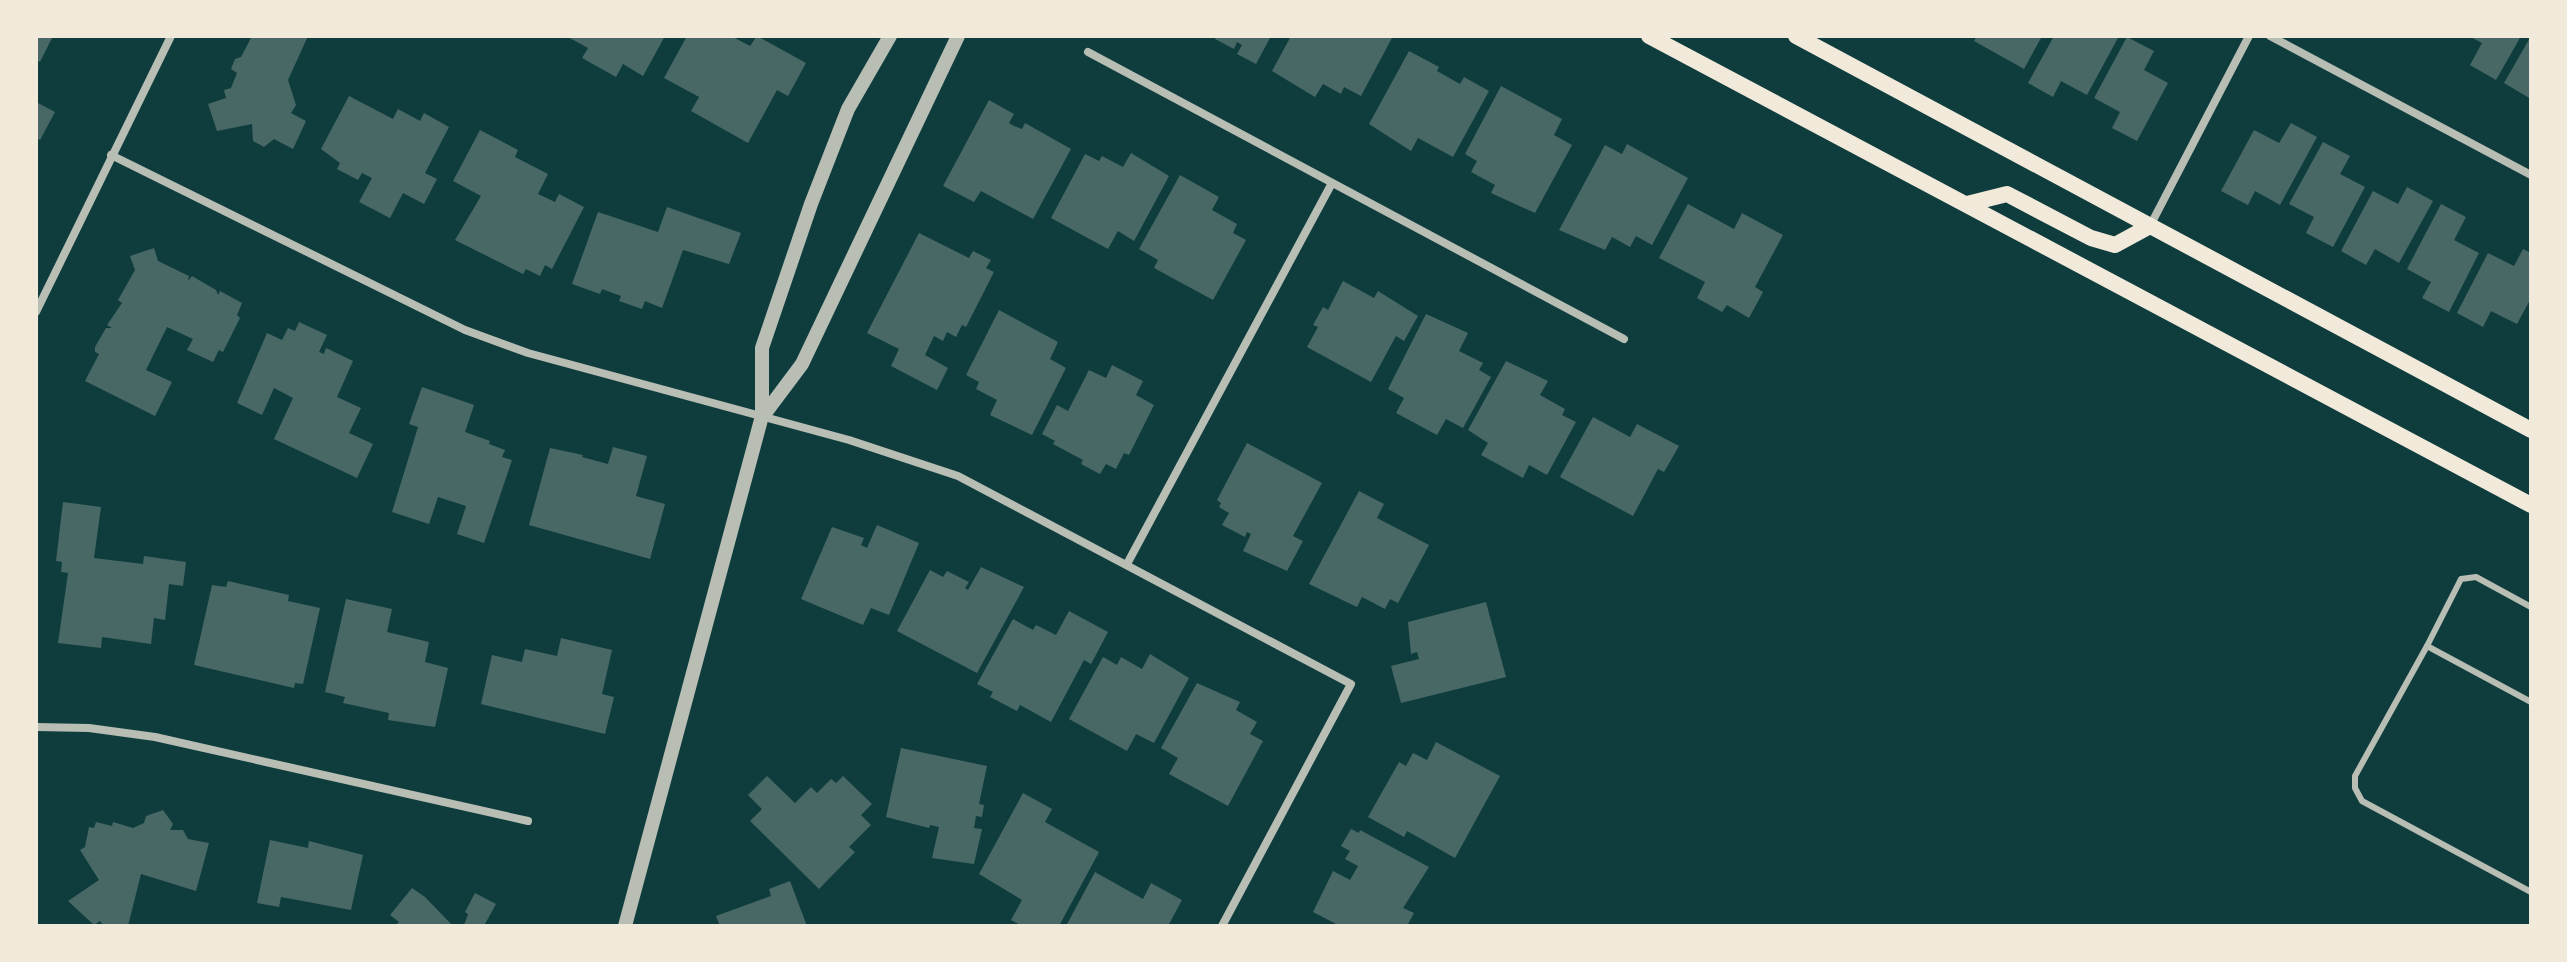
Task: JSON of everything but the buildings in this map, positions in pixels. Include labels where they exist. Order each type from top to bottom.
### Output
[{"type":"main road","points":[[1649,36],[2531,505]]},
{"type":"main road","points":[[1796,36],[2531,430]]},
{"type":"main road","points":[[1967,204],[2007,194],[2091,238],[2115,245],[2150,226]]},
{"type":"street","points":[[36,312],[171,36]]},
{"type":"street","points":[[625,926],[762,416],[762,348],[848,109],[890,36]]},
{"type":"street","points":[[762,416],[802,364],[958,36]]},
{"type":"street","points":[[2150,226],[2249,36]]},
{"type":"street","points":[[2270,36],[2531,175]]},
{"type":"street","points":[[1088,52],[1624,339]]},
{"type":"street","points":[[111,155],[465,330],[528,353],[762,416],[958,476],[1351,684],[1222,926]]},
{"type":"street","points":[[1127,564],[1332,183]]},
{"type":"street","points":[[36,727],[89,728],[155,737],[528,821]]},
{"type":"lane","points":[[2531,607],[2476,577],[2461,579],[2355,776],[2355,788],[2362,801],[2531,892]]},
{"type":"lane","points":[[2427,646],[2531,702]]}]
